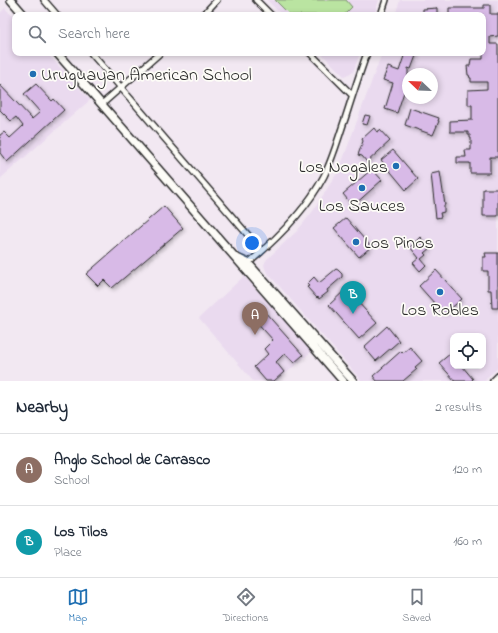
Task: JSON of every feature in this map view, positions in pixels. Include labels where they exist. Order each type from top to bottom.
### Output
[{"type":"street","points":[[11,0],[21,12]]},
{"type":"street","points":[[44,0],[54,12]]},
{"type":"street","points":[[206,12],[217,0]]},
{"type":"street","points":[[256,0],[268,12]]},
{"type":"street","points":[[382,12],[386,0]]},
{"type":"street","points":[[60,56],[237,258],[246,264],[353,381]]},
{"type":"street","points":[[93,56],[261,250]]},
{"type":"street","points":[[102,104],[157,56]]},
{"type":"street","points":[[313,56],[352,95]]},
{"type":"street","points":[[246,264],[272,242],[292,221],[318,187],[333,157],[366,56]]},
{"type":"street","points":[[246,264],[342,381]]},
{"type":"street","points":[[493,381],[498,376]]},
{"type":"shaded area","points":[[267,0],[379,0],[375,12],[279,12]]},
{"type":"shaded area","points":[[400,0],[498,0],[498,368],[486,378],[487,379],[485,381],[362,381],[266,271],[264,265],[266,260],[297,231],[313,211],[339,170],[381,56],[486,56],[486,12],[396,12]]},
{"type":"shaded area","name":"Uruguayan American School","points":[[5,8],[12,16],[12,56],[50,56],[90,100],[0,179],[0,13]]},
{"type":"shaded area","points":[[324,56],[359,56],[353,72],[344,76]]},
{"type":"shaded area","points":[[244,276],[312,351],[277,381],[253,381],[199,318]]},
{"type":"green space","points":[[275,0],[346,0],[352,7],[347,12],[287,12]]},
{"type":"building","points":[[484,5],[490,5],[490,14],[498,14],[498,36],[490,37],[490,44],[498,44],[498,157],[490,157],[490,173],[470,173],[470,163],[457,163],[457,157],[466,157],[465,150],[471,150],[470,135],[468,135],[468,132],[450,132],[450,121],[472,120],[472,105],[468,105],[468,90],[487,89],[487,82],[471,82],[471,78],[468,75],[467,66],[470,66],[471,59],[483,59],[483,56],[486,56],[486,12],[449,12],[449,8],[484,8]]},
{"type":"building","points":[[437,8],[437,12],[423,12],[423,9]]},
{"type":"building","points":[[404,56],[416,56],[411,68],[402,68],[402,98],[397,113],[385,109],[393,83],[383,80],[388,67],[399,71]]},
{"type":"building","points":[[36,84],[52,101],[54,99],[64,110],[7,162],[0,153],[0,135],[4,132],[10,138],[23,126],[16,117],[11,121],[0,110],[0,85],[32,119],[40,112],[24,94]]},
{"type":"building","points":[[410,108],[439,118],[433,135],[405,125]]},
{"type":"building","points":[[365,115],[370,116],[367,125],[362,124]]},
{"type":"building","points":[[374,128],[377,132],[380,130],[390,141],[367,162],[362,156],[358,155],[363,141],[362,139]]},
{"type":"building","name":"Los Nogales","points":[[393,150],[418,179],[406,190],[381,160]]},
{"type":"building","name":"Los Sauces","points":[[372,169],[382,180],[353,206],[343,194]]},
{"type":"building","points":[[440,172],[445,205],[444,212],[440,213],[441,217],[436,218],[431,174]]},
{"type":"building","points":[[483,189],[498,189],[498,216],[483,216]]},
{"type":"building","points":[[164,206],[183,228],[112,288],[104,280],[98,286],[86,274]]},
{"type":"building","name":"Los Pinos","points":[[346,218],[371,247],[359,257],[334,228]]},
{"type":"building","points":[[420,237],[430,248],[424,253],[426,255],[421,259],[426,265],[420,271],[413,263],[419,258],[410,247]]},
{"type":"building","points":[[485,253],[498,253],[498,308],[492,308],[491,290],[488,290],[488,271],[483,271],[483,257],[486,257]]},
{"type":"building","points":[[336,269],[342,274],[342,277],[327,290],[328,292],[319,299],[318,297],[317,298],[307,287],[309,286],[307,284],[314,277],[319,283]]},
{"type":"building","name":"Los Robles","points":[[436,270],[462,299],[444,314],[419,286]]},
{"type":"building","points":[[346,289],[377,323],[359,339],[329,305]]},
{"type":"building","points":[[264,311],[303,355],[294,363],[285,353],[276,362],[284,372],[274,381],[266,381],[254,367],[268,354],[264,349],[273,340],[254,319]]},
{"type":"building","points":[[387,326],[399,341],[376,361],[364,347]]},
{"type":"building","points":[[410,347],[422,361],[415,367],[417,369],[403,381],[377,381],[373,376],[401,351],[403,353]]},
{"type":"building","points":[[450,354],[450,369],[465,369],[473,379],[471,381],[455,381],[439,363]]},
{"type":"place","name":"Uruguayan American School","points":[[33,74]]},
{"type":"place","name":"Los Nogales","points":[[396,166]]},
{"type":"place","name":"Los Sauces","points":[[362,188]]},
{"type":"place","name":"Los Pinos","points":[[356,242]]},
{"type":"place","name":"Los Robles","points":[[440,292]]},
{"type":"place","name":"Los Tilos","points":[[353,314]]},
{"type":"place","name":"Anglo School de Carrasco","points":[[255,335]]}]
